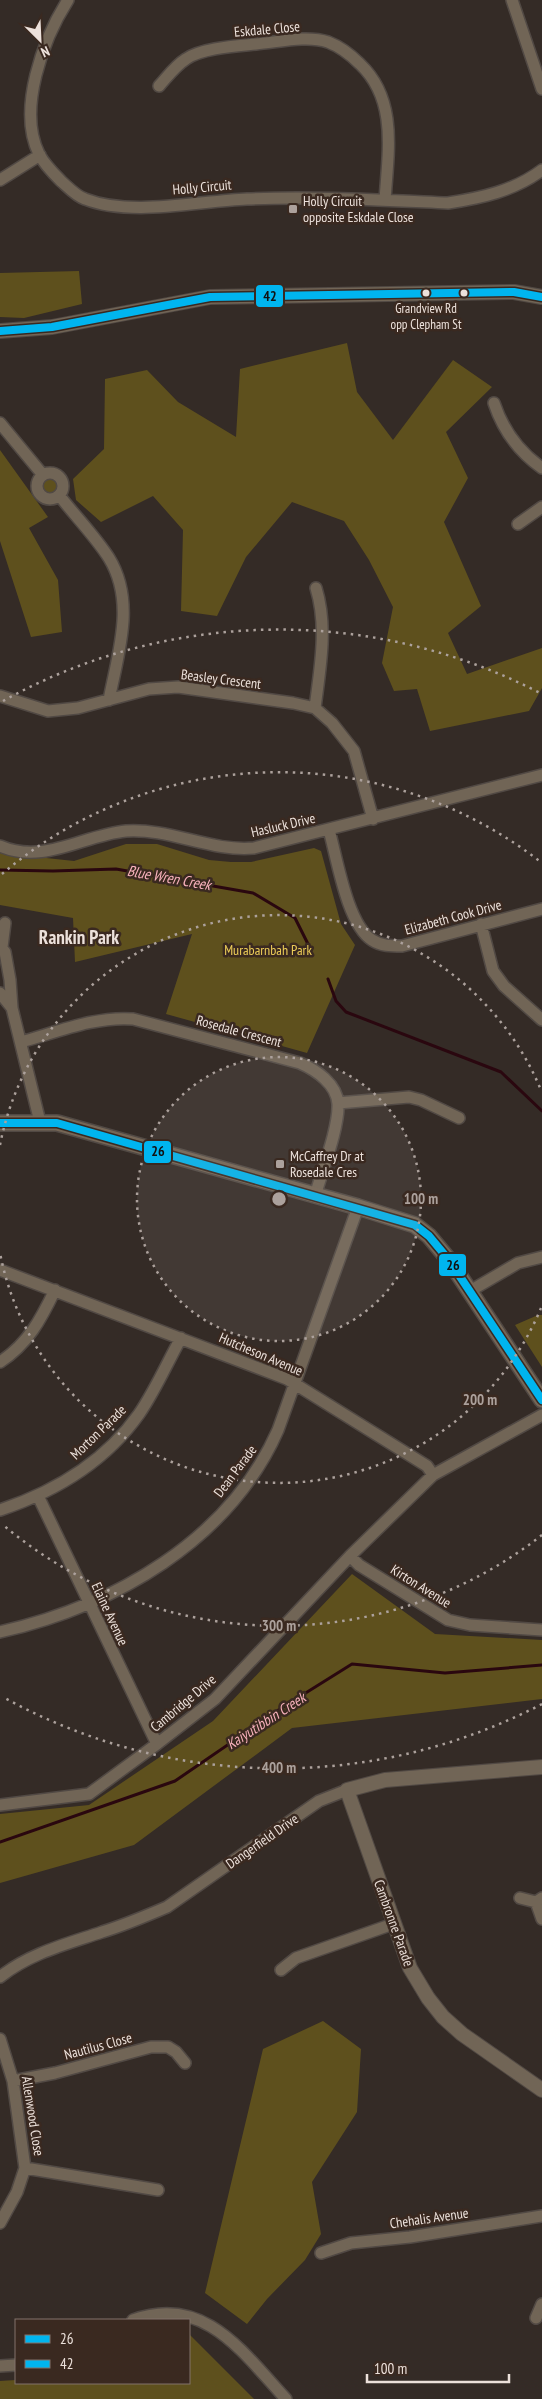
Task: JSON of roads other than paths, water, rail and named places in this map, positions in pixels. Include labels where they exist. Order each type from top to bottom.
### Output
[{"type":"main road","points":[[0,1123],[57,1123],[358,1207],[414,1225],[429,1236],[470,1291],[542,1400]]},
{"type":"street","name":"Holly Circuit","points":[[68,0],[50,33],[38,66],[32,94],[34,140],[40,155],[54,174],[83,199],[106,205],[163,205],[247,199],[385,200],[448,203],[480,198],[512,188],[542,170]]},
{"type":"street","points":[[512,0],[542,89]]},
{"type":"street","name":"Eskdale Close","points":[[159,86],[177,65],[188,57],[217,49],[300,39],[328,42],[348,53],[369,73],[382,94],[389,119],[385,200]]},
{"type":"street","points":[[0,180],[40,155]]},
{"type":"street","points":[[0,331],[52,327],[210,297],[514,292],[542,297]]},
{"type":"street","points":[[494,403],[507,433],[542,468]]},
{"type":"street","points":[[0,423],[43,475]]},
{"type":"street","points":[[51,473],[59,476],[63,488],[59,495],[52,499],[40,494],[38,482],[43,475],[51,473]]},
{"type":"street","points":[[59,495],[108,558],[118,578],[123,598],[123,617],[109,700]]},
{"type":"street","points":[[518,524],[542,507]]},
{"type":"street","points":[[316,588],[322,607],[324,624],[315,708],[343,735],[354,751],[373,819]]},
{"type":"street","name":"Beasley Crescent","points":[[0,696],[48,711],[78,708],[149,689],[178,687],[315,708]]},
{"type":"street","name":"Hasluck Drive","points":[[0,846],[32,854],[124,832],[141,831],[243,849],[329,830],[542,775]]},
{"type":"street","name":"Elizabeth Cook Drive","points":[[329,830],[352,910],[362,930],[372,940],[385,946],[402,946],[481,924],[542,910]]},
{"type":"street","points":[[5,923],[1,947],[10,980],[12,1008],[40,1122]]},
{"type":"street","points":[[481,924],[493,971],[504,986],[542,1020]]},
{"type":"street","points":[[0,993],[12,1008]]},
{"type":"street","name":"Rosedale Crescent","points":[[21,1042],[97,1022],[117,1018],[133,1019],[300,1063],[315,1069],[326,1080],[338,1103]]},
{"type":"street","points":[[315,1196],[336,1123],[338,1103],[408,1097],[421,1100],[458,1118]]},
{"type":"street","name":"Dean Parade","points":[[0,1632],[38,1623],[89,1604],[137,1580],[181,1549],[220,1515],[246,1486],[266,1457],[295,1383],[358,1207]]},
{"type":"street","points":[[470,1291],[518,1263],[542,1257]]},
{"type":"street","name":"Hutcheson Avenue","points":[[0,1270],[295,1383],[427,1466],[433,1475]]},
{"type":"street","points":[[0,1362],[17,1349],[36,1328],[55,1290]]},
{"type":"street","name":"Morton Parade","points":[[0,1510],[38,1496],[91,1464],[123,1433],[138,1415],[181,1338]]},
{"type":"street","points":[[433,1475],[542,1415]]},
{"type":"street","name":"Cambridge Drive","points":[[0,1805],[89,1794],[157,1744],[214,1699],[350,1556],[433,1475]]},
{"type":"street","name":"Elaine Avenue","points":[[38,1496],[157,1744]]},
{"type":"street","name":"Kirton Avenue","points":[[350,1556],[359,1566],[448,1620],[470,1625],[542,1630]]},
{"type":"street","name":"Dangerfield Drive","points":[[0,1977],[29,1959],[58,1946],[140,1919],[168,1907],[319,1801],[347,1790],[385,1780],[542,1767]]},
{"type":"street","name":"Cambronne Parade","points":[[347,1790],[410,1968],[428,1998],[443,2017],[462,2034],[542,2090]]},
{"type":"street","points":[[520,1898],[539,1900],[542,1919]]},
{"type":"street","points":[[281,1970],[296,1958],[393,1924]]},
{"type":"street","name":"Allenwood Close","points":[[0,2039],[13,2081],[25,2168],[17,2192],[0,2223]]},
{"type":"street","name":"Nautilus Close","points":[[13,2081],[55,2073],[151,2047],[168,2047],[176,2052],[185,2063]]},
{"type":"street","points":[[25,2168],[158,2190]]},
{"type":"street","name":"Chehalis Avenue","points":[[321,2252],[351,2243],[410,2237],[542,2216]]},
{"type":"street","points":[[536,2318],[542,2304]]},
{"type":"street","points":[[138,2319],[167,2313],[184,2315],[210,2325],[230,2340],[286,2399]]},
{"type":"street","points":[[0,2366],[15,2365]]},
{"type":"waterway","name":"Blue Wren Creek","points":[[0,870],[116,869],[253,893],[295,918],[311,950]]},
{"type":"waterway","name":"Blue Wren Creek","points":[[328,979],[336,1001],[346,1012],[501,1072],[542,1111]]},
{"type":"waterway","name":"Kaiyutibbin Creek","points":[[0,1842],[175,1781],[280,1709],[352,1664],[445,1673],[542,1665]]},
{"type":"place","name":"Holly Circuit opposite Eskdale Close","points":[[293,209]]},
{"type":"place","name":"Grandview Rd opp Clepham St","points":[[426,293]]},
{"type":"place","name":"McCaffrey Dr at Rosedale Cres","points":[[280,1164]]},
{"type":"district","name":"Rankin Park","points":[[79,937]]},
{"type":"park label","name":"Murabarnbah Park","points":[[268,950]]}]
